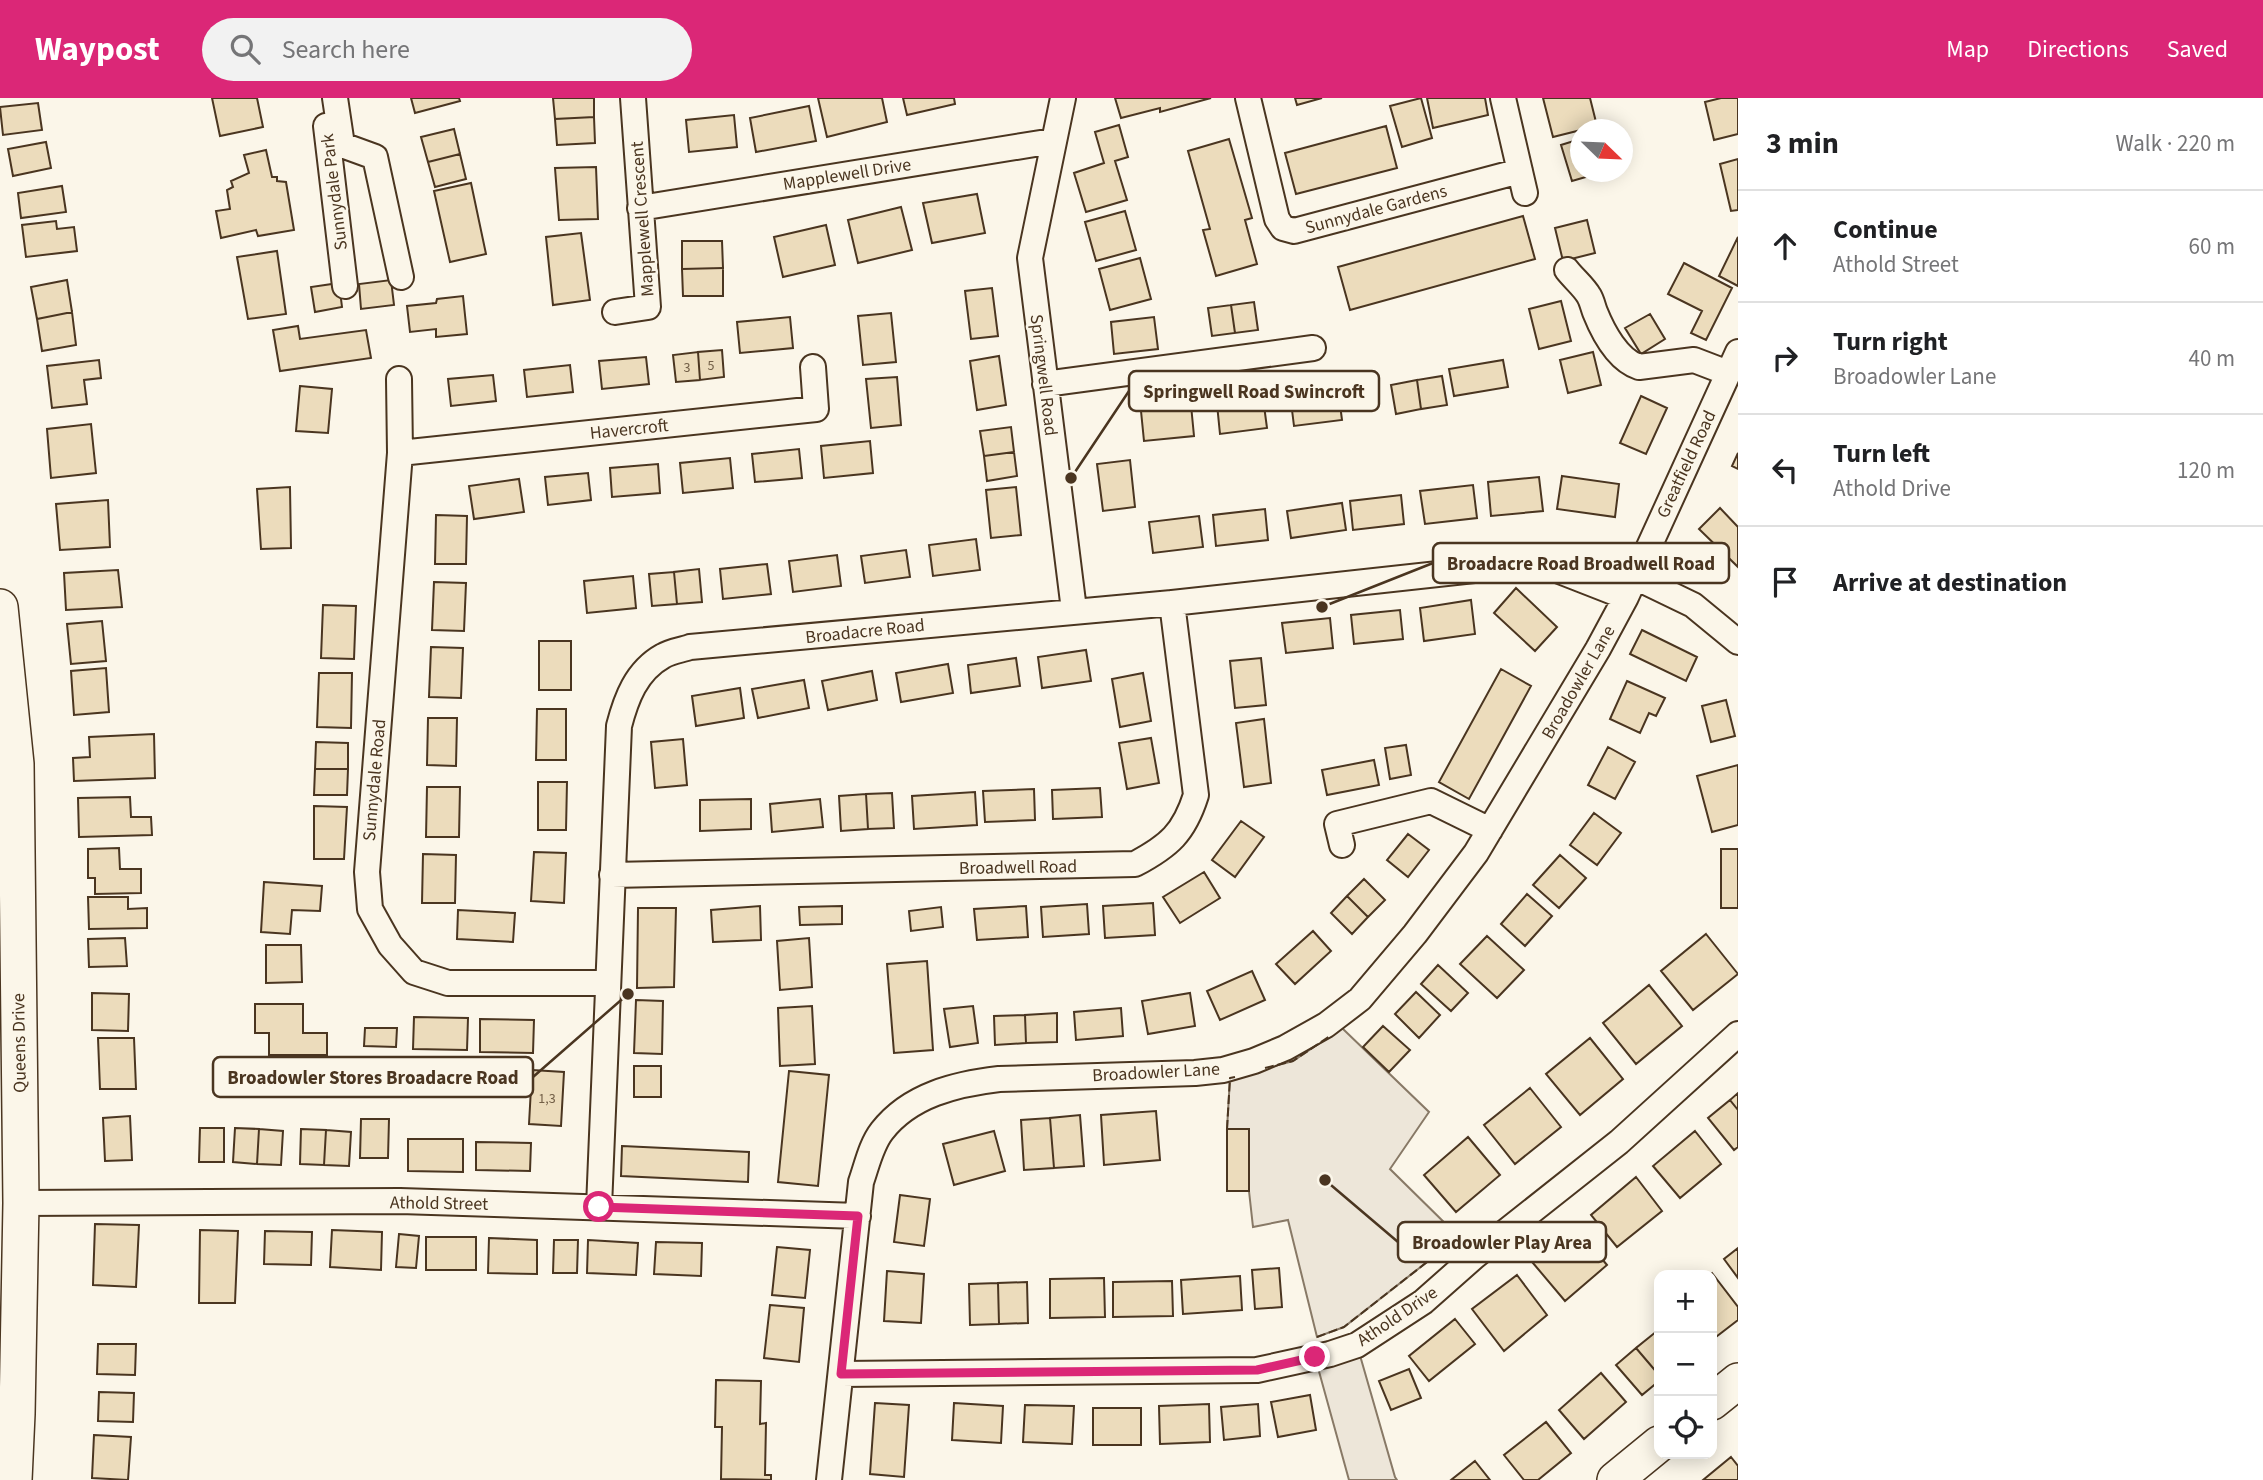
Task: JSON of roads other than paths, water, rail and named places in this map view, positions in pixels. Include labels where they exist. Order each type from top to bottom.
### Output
[{"type":"street","name":"Sunnydale Park","points":[[322,98],[345,286]]},
{"type":"street","name":"Sunnydale Park","points":[[335,98],[342,145],[375,157],[401,277]]},
{"type":"street","name":"Mapplewell Crescent","points":[[615,312],[648,307],[634,98]]},
{"type":"street","points":[[1053,141],[1063,98]]},
{"type":"street","name":"Sunnydale Gardens","points":[[1248,98],[1277,219],[1283,228],[1294,231],[1522,182],[1503,98]]},
{"type":"street","name":"Mapplewell Drive","points":[[640,208],[1053,141]]},
{"type":"street","name":"Springwell Road","points":[[1053,141],[1030,258],[1074,610]]},
{"type":"street","points":[[1567,270],[1590,297],[1595,313],[1615,348],[1623,359],[1632,365],[1639,368],[1694,360],[1733,362]]},
{"type":"street","points":[[1045,383],[1313,348]]},
{"type":"street","name":"Greatfield Road","points":[[1630,587],[1733,362]]},
{"type":"street","name":"Havercroft","points":[[400,453],[816,409],[813,367]]},
{"type":"street","name":"Sunnydale Road","points":[[399,379],[400,453],[367,872],[370,909],[390,945],[414,972],[448,983],[608,983]]},
{"type":"street","name":"Broadacre Road","points":[[599,1207],[619,726],[628,695],[643,672],[663,655],[690,647],[1172,603],[1539,563],[1693,605],[1738,642]]},
{"type":"street","name":"Broadowler Lane","points":[[829,1480],[861,1182],[869,1156],[881,1132],[899,1113],[920,1099],[969,1082],[1223,1070],[1264,1057],[1326,1025],[1360,999],[1415,934],[1476,853],[1598,649],[1630,587]]},
{"type":"street","name":"Broadwell Road","points":[[612,875],[1135,864],[1158,852],[1177,836],[1189,818],[1196,795],[1172,603]]},
{"type":"street","name":"Queens Drive","points":[[0,607],[16,764],[21,1203],[13,1480]]},
{"type":"street","points":[[1342,845],[1337,824],[1431,801],[1490,830]]},
{"type":"street","name":"Athold Drive","points":[[841,1374],[1257,1370],[1331,1354],[1357,1345],[1423,1301],[1475,1256],[1619,1142],[1738,1034]]},
{"type":"street","name":"Athold Street","points":[[21,1203],[400,1201],[858,1216]]},
{"type":"street","points":[[1717,1398],[1738,1381]]},
{"type":"street","points":[[1615,1480],[1654,1448]]},
{"type":"place","name":"Springwell Road Swincroft","points":[[1071,478]]},
{"type":"place","name":"Broadacre Road Broadwell Road","points":[[1322,607]]},
{"type":"place","name":"Broadowler Stores Broadacre Road","points":[[628,994]]},
{"type":"place","name":"Broadowler Play Area","points":[[1325,1180]]}]
